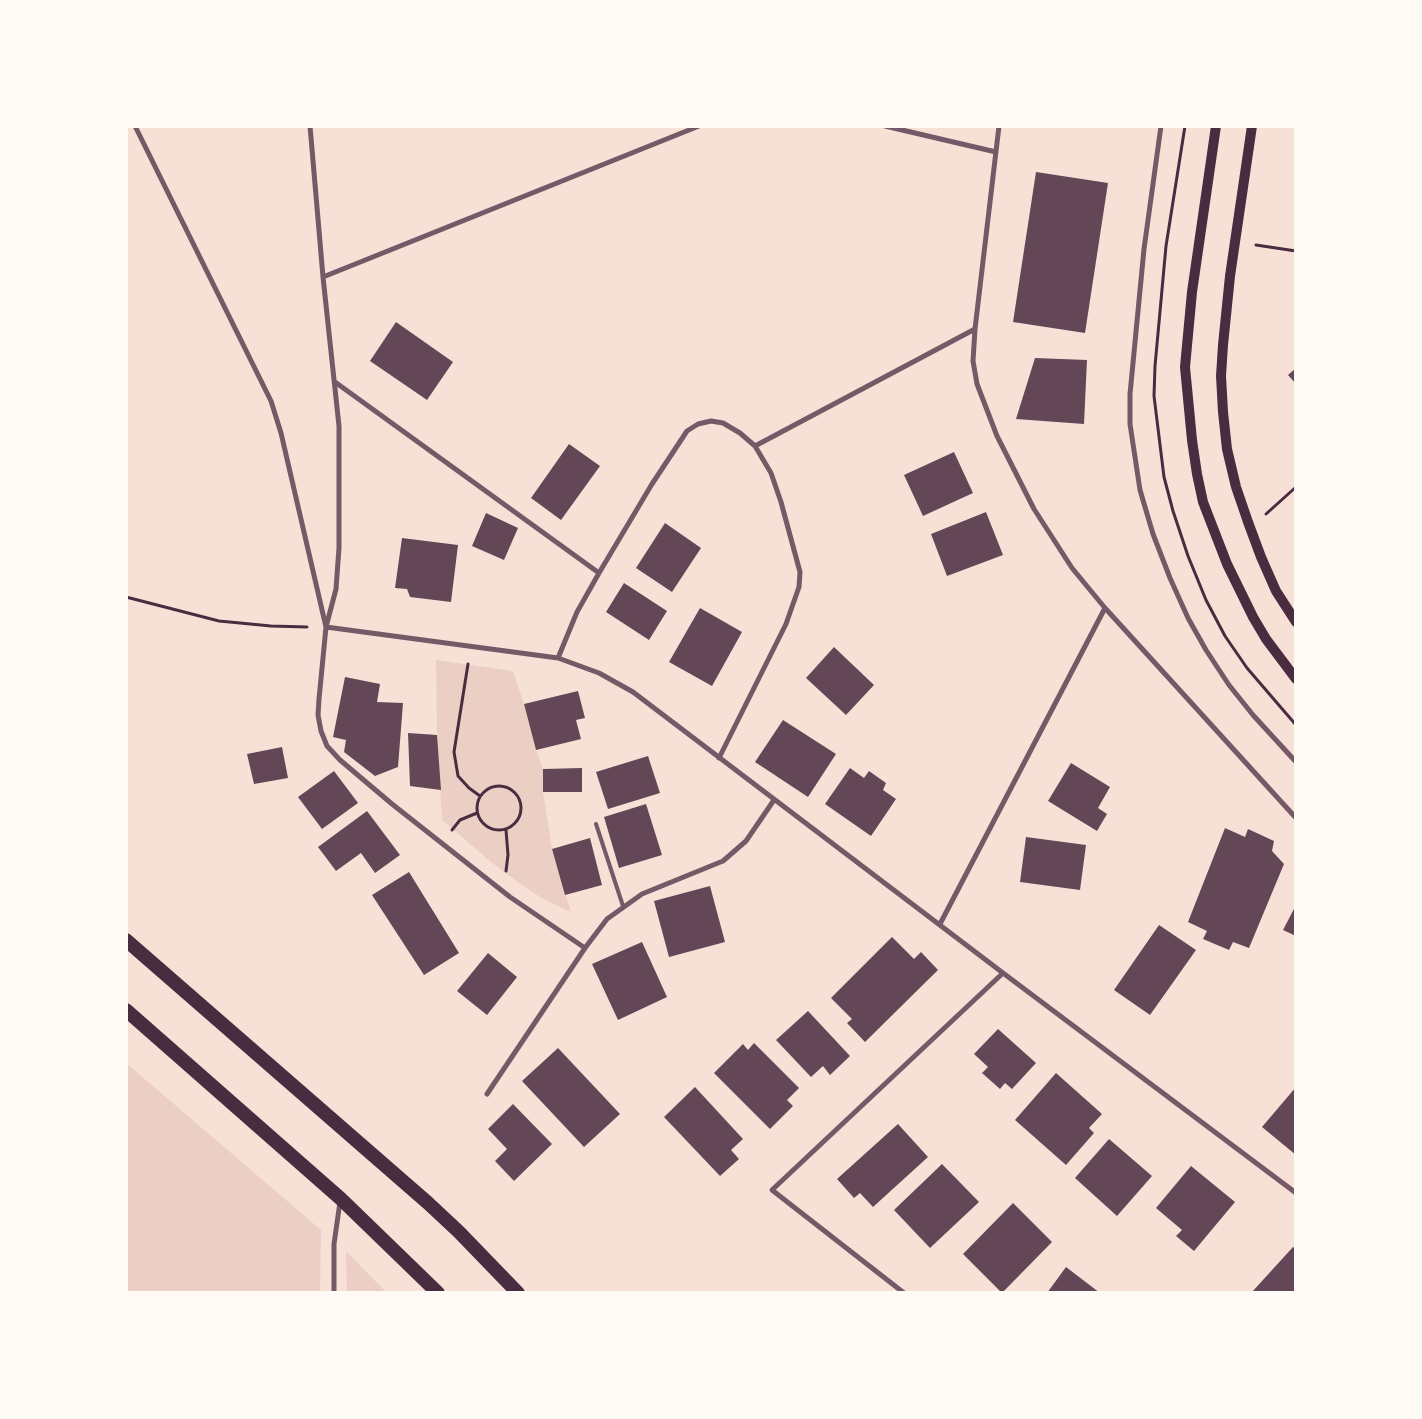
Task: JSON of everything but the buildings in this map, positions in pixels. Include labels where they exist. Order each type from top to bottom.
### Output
[{"type":"highway","points":[[126,940],[413,1190],[459,1232],[518,1293]]},
{"type":"highway","points":[[126,1010],[340,1199],[438,1293]]},
{"type":"main road","points":[[1216,126],[1192,292],[1185,367],[1192,440],[1203,502],[1227,564],[1266,639],[1296,679]]},
{"type":"main road","points":[[1252,126],[1230,276],[1221,376],[1222,412],[1227,449],[1236,486],[1260,557],[1276,591],[1296,622]]},
{"type":"street","points":[[135,126],[270,401],[281,433],[326,627]]},
{"type":"street","points":[[310,126],[323,277],[339,426],[339,548],[336,589],[326,627],[318,715],[321,731],[327,746],[340,760],[384,798],[498,888],[585,948]]},
{"type":"street","points":[[323,277],[699,126]]},
{"type":"street","points":[[886,126],[996,152]]},
{"type":"street","points":[[999,126],[975,329],[973,361],[977,384],[997,436],[1034,509],[1072,568],[1105,608],[1296,818]]},
{"type":"street","points":[[1160,126],[1144,249],[1130,394],[1130,424],[1140,490],[1153,534],[1170,578],[1188,618],[1206,650],[1229,685],[1253,715],[1296,762]]},
{"type":"street","points":[[755,446],[975,329]]},
{"type":"street","points":[[335,382],[599,572]]},
{"type":"street","points":[[558,658],[577,612],[599,572],[652,484],[687,432],[698,424],[712,421],[724,423],[740,432],[755,446],[771,473],[782,502],[800,572],[798,587],[786,624],[718,758]]},
{"type":"street","points":[[940,924],[1105,608]]},
{"type":"street","points":[[326,627],[558,658],[599,673],[633,692],[940,924],[1003,974],[1296,1193]]},
{"type":"street","points":[[487,1094],[585,948],[607,919],[642,894],[723,861],[746,841],[774,800]]},
{"type":"street","points":[[904,1293],[772,1190],[1003,974]]},
{"type":"street","points":[[334,1293],[334,1244],[340,1199]]},
{"type":"lane","points":[[596,824],[623,906]]},
{"type":"path","points":[[1256,245],[1296,251]]},
{"type":"path","points":[[1265,515],[1296,487]]},
{"type":"path","points":[[126,597],[219,621],[271,626],[326,627]]},
{"type":"path","points":[[470,646],[454,752],[458,776],[480,796]]},
{"type":"path","points":[[496,786],[509,788],[520,799],[522,806],[518,821],[506,830],[498,831],[491,829],[480,820],[477,813],[480,796],[489,788],[496,786]]},
{"type":"path","points":[[444,844],[460,820],[477,813]]},
{"type":"path","points":[[498,888],[507,865],[506,830]]},
{"type":"shaded area","points":[[436,660],[513,671],[543,769],[543,792],[552,849],[571,912],[540,897],[519,883],[442,820],[437,735]]},
{"type":"shaded area","points":[[126,1063],[321,1230],[320,1293],[126,1293]]},
{"type":"shaded area","points":[[346,1251],[387,1293],[347,1293]]}]
